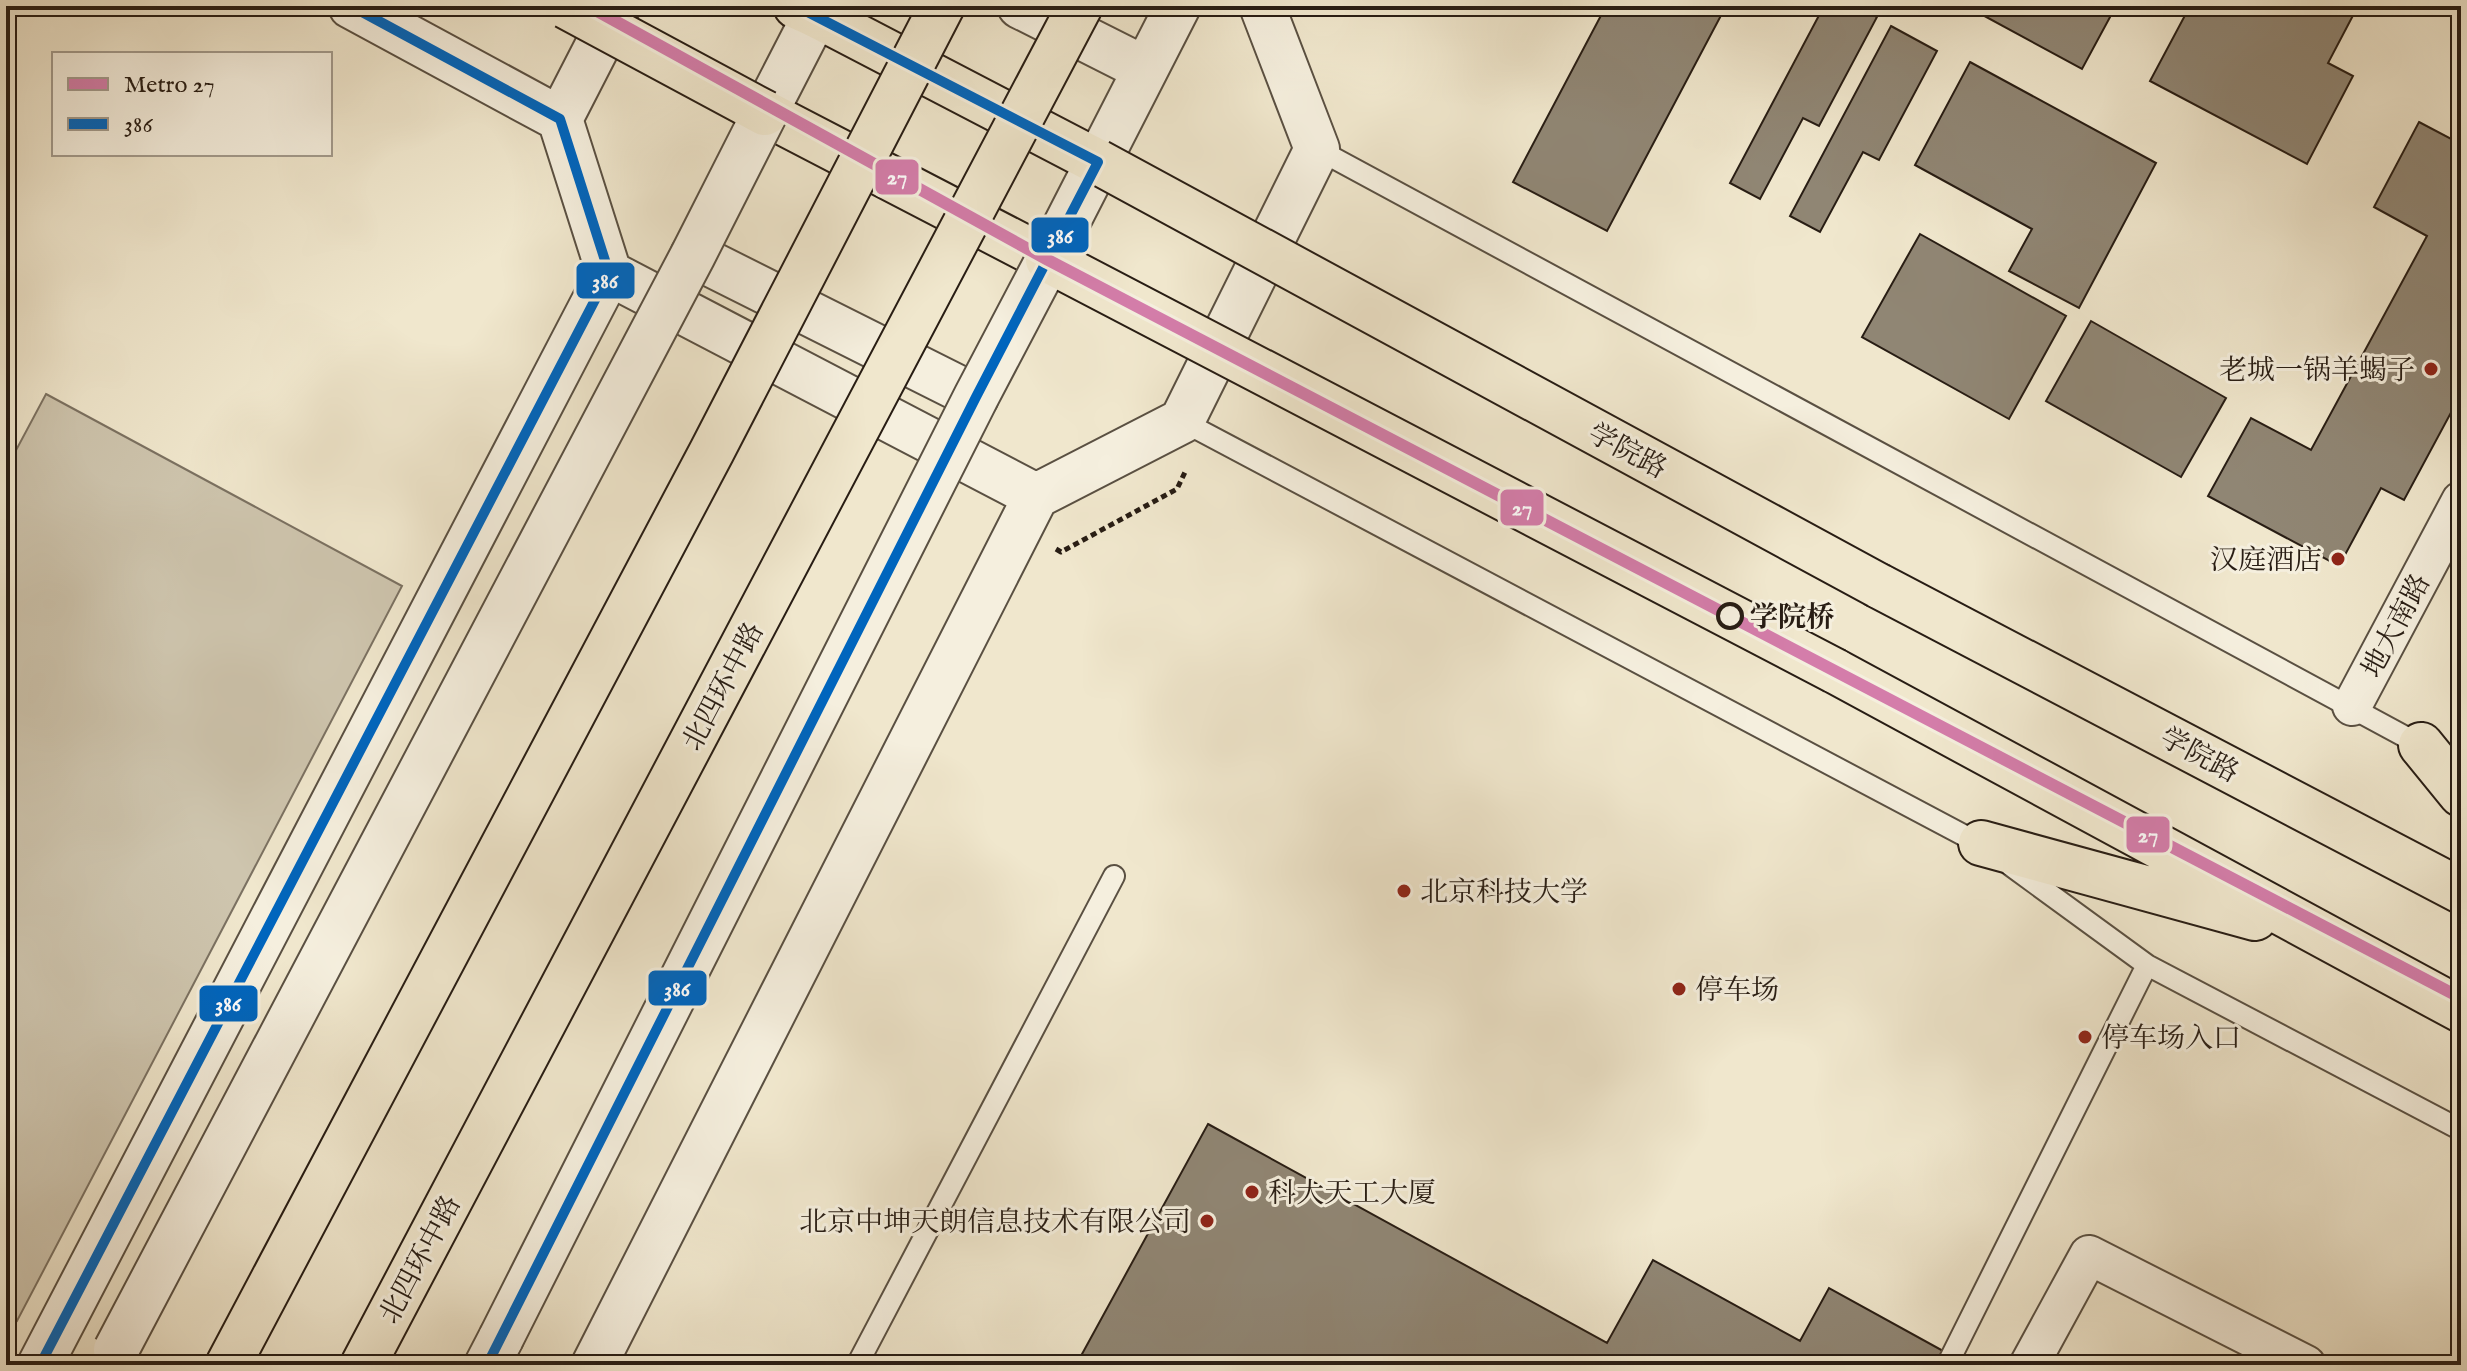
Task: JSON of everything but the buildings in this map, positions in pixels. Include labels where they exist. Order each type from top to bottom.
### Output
[{"type":"main road","points":[[566,6],[765,113],[1835,671],[2461,1010]]},
{"type":"main road","points":[[228,1365],[712,451],[942,6]]},
{"type":"main road","name":"北四环中路","points":[[363,1365],[1080,6]]},
{"type":"main road","name":"学院路","points":[[811,9],[1879,586],[2461,891]]},
{"type":"main road","points":[[2421,745],[2461,794]]},
{"type":"main road","points":[[1981,843],[2326,938]]},
{"type":"street","points":[[351,6],[560,119],[609,273],[1036,496]]},
{"type":"street","points":[[560,119],[618,6]]},
{"type":"street","points":[[1020,6],[1145,69]]},
{"type":"street","points":[[494,1351],[976,397],[1178,6]]},
{"type":"street","points":[[594,1365],[1036,496],[1182,421],[1317,149],[1262,6]]},
{"type":"street","points":[[113,1358],[693,255],[765,113],[811,9]]},
{"type":"street","points":[[693,255],[976,397]]},
{"type":"street","points":[[40,1365],[609,273]]},
{"type":"street","name":"地大南路","points":[[2352,706],[2461,501]]},
{"type":"street","points":[[2029,1365],[2089,1255],[2306,1365]]},
{"type":"lane","points":[[1317,149],[2352,706],[2461,768]]},
{"type":"lane","points":[[1182,421],[1981,843],[2147,965],[2461,1130]]},
{"type":"lane","points":[[857,1365],[1114,876]]},
{"type":"lane","points":[[1947,1365],[2147,965]]},
{"type":"shaded area","points":[[46,394],[402,586],[17,1321],[6,1315],[6,469]]},
{"type":"metro line","name":"27","points":[[588,6],[1048,260],[2461,998]]},
{"type":"transit line","name":"386","points":[[40,1365],[609,273],[560,119],[351,6]]},
{"type":"transit line","name":"386","points":[[487,1365],[1098,162],[796,6]]},
{"type":"place","name":"老城一锅羊蝎子","points":[[2431,369]]},
{"type":"place","name":"汉庭酒店","points":[[2338,559]]},
{"type":"place","name":"学院桥","points":[[1730,616]]},
{"type":"place","name":"北京科技大学","points":[[1404,891]]},
{"type":"place","name":"停车场","points":[[1679,989]]},
{"type":"place","name":"停车场入口","points":[[2085,1037]]},
{"type":"place","name":"科大天工大厦","points":[[1252,1192]]},
{"type":"place","name":"北京中坤天朗信息技术有限公司","points":[[1207,1221]]}]
